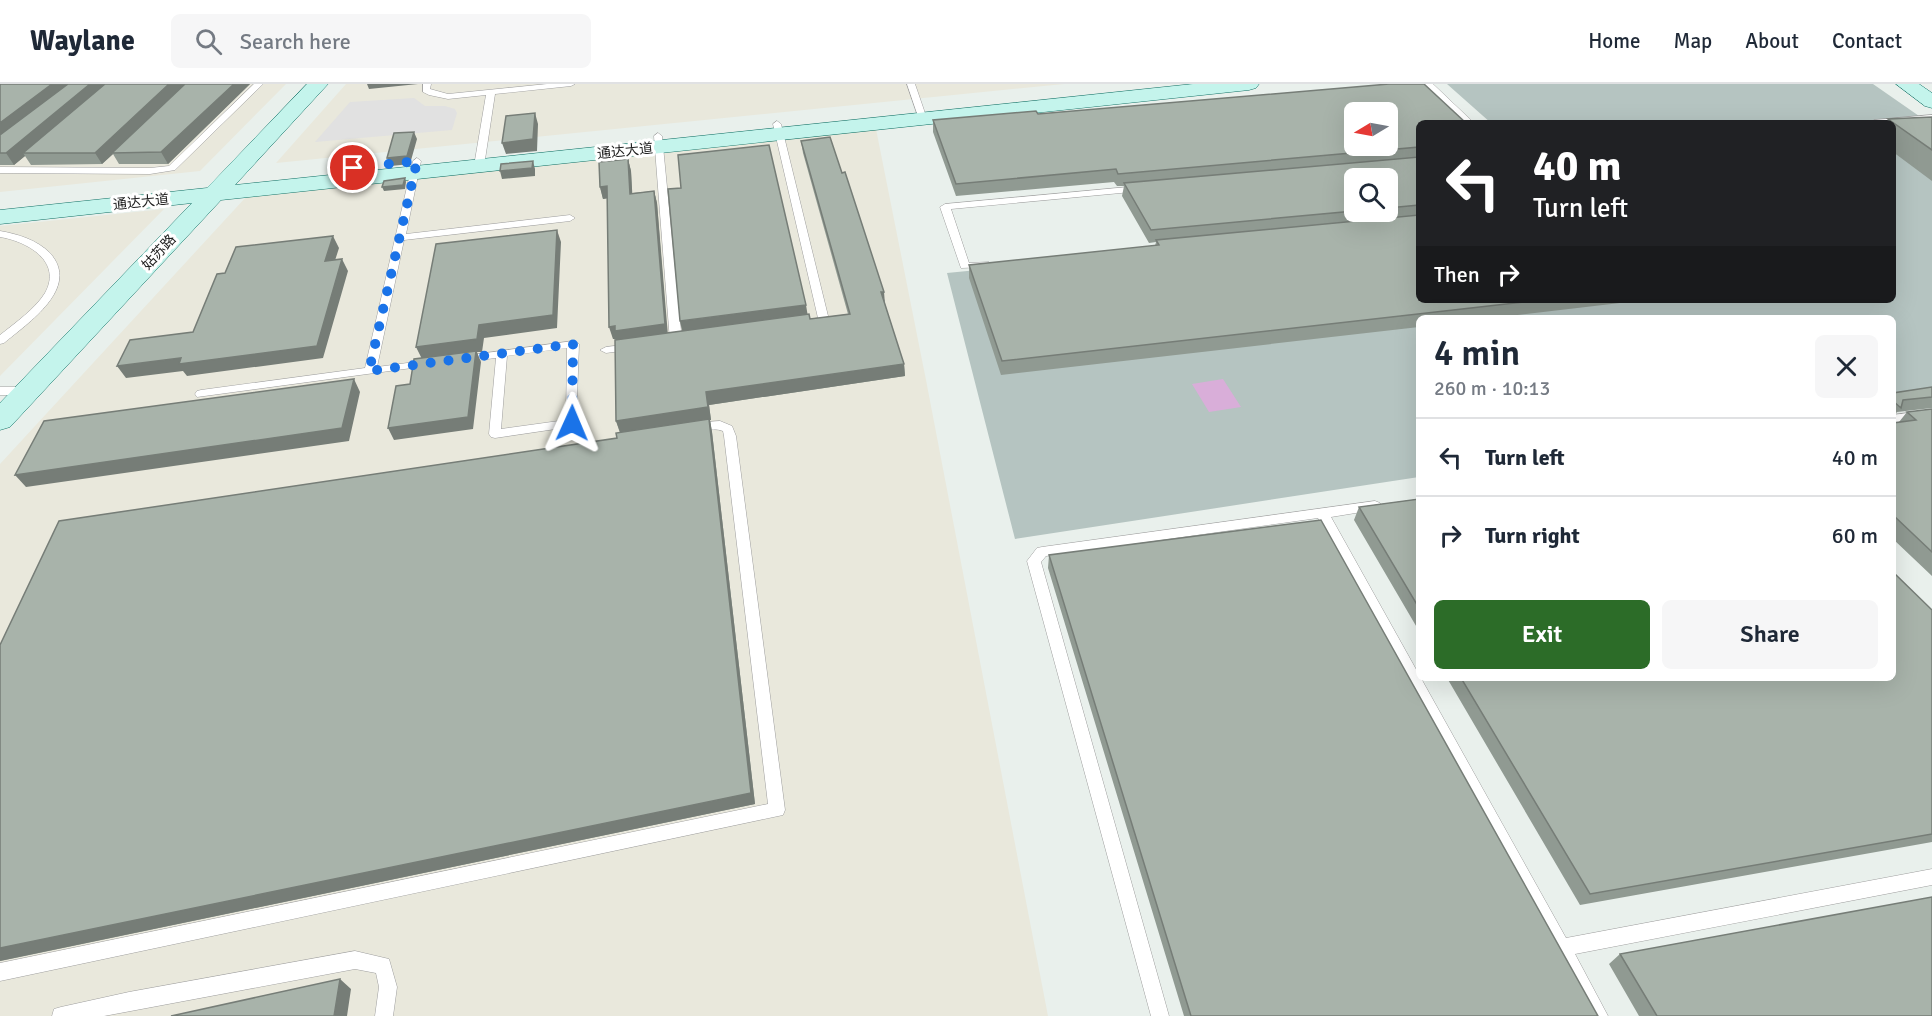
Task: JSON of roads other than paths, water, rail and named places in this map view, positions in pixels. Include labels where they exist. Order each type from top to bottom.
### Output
[{"type":"main road","name":"姑苏路","points":[[0,420],[318,84]]},
{"type":"main road","name":"通达大道","points":[[922,114],[1161,84]]},
{"type":"main road","name":"通达大道","points":[[0,217],[218,188],[480,160],[922,114],[1249,84]]},
{"type":"main road","points":[[1906,84],[1932,102]]},
{"type":"main road","name":"通达大道","points":[[0,204],[218,188]]},
{"type":"lane","points":[[0,170],[150,171],[172,168],[259,84]]},
{"type":"lane","points":[[427,84],[428,93],[438,95],[571,84]]},
{"type":"lane","points":[[911,84],[922,114]]},
{"type":"lane","points":[[1428,84],[1467,120]]},
{"type":"lane","points":[[480,160],[491,92]]},
{"type":"lane","points":[[1896,121],[1932,118]]},
{"type":"lane","points":[[779,129],[824,320],[801,324]]},
{"type":"lane","points":[[658,142],[676,341]]},
{"type":"lane","points":[[16,170],[25,163]]},
{"type":"lane","points":[[104,171],[112,163]]},
{"type":"lane","points":[[369,371],[416,167]]},
{"type":"lane","points":[[1000,263],[965,266],[945,207],[1146,189]]},
{"type":"lane","points":[[399,238],[570,218]]},
{"type":"lane","points":[[0,234],[25,238],[41,249],[53,269],[55,282],[50,294],[0,342]]},
{"type":"lane","points":[[201,394],[573,344],[572,423],[495,434],[502,354]]},
{"type":"lane","points":[[606,350],[641,345]]},
{"type":"lane","points":[[0,391],[28,391]]},
{"type":"lane","points":[[1896,419],[1932,414]]},
{"type":"lane","points":[[0,972],[777,810],[730,436],[728,429],[720,425],[678,430]]},
{"type":"lane","points":[[1160,1016],[1034,561],[1042,552],[1387,504]]},
{"type":"lane","points":[[1322,513],[1599,1016]]},
{"type":"lane","points":[[1562,948],[1932,877]]},
{"type":"lane","points":[[61,1016],[127,1009],[355,960],[383,965],[388,987],[384,1016]]}]
